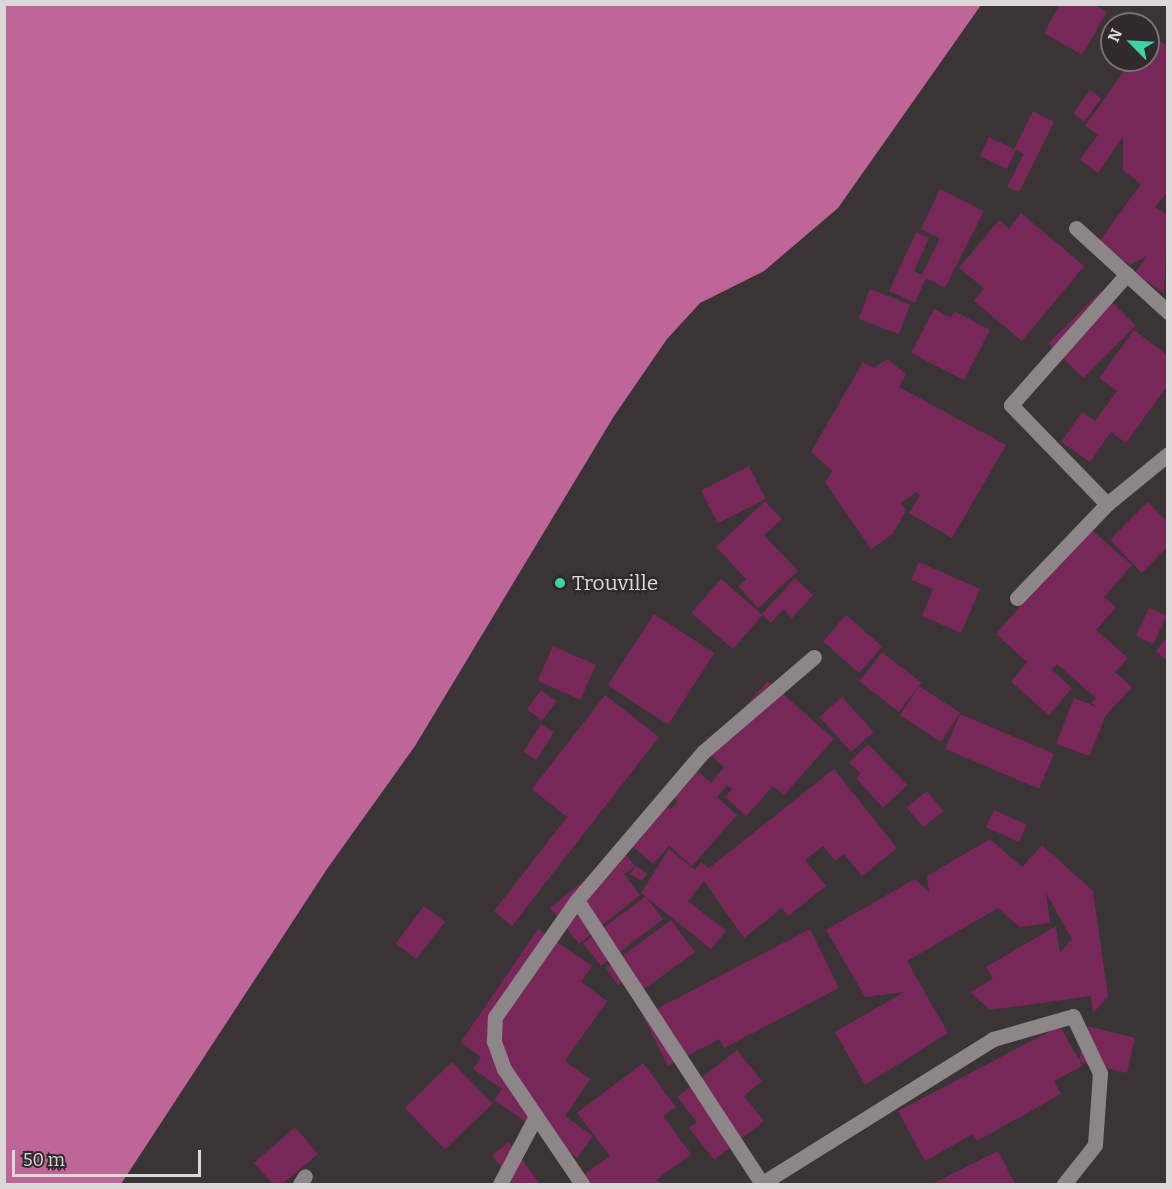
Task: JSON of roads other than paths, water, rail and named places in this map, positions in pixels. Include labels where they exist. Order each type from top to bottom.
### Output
[{"type":"street","points":[[1076,228],[1167,312]]},
{"type":"street","points":[[1107,504],[1011,405],[1127,274]]},
{"type":"street","points":[[1017,598],[1107,504],[1164,465]]},
{"type":"street","points":[[582,1185],[504,1069],[494,1041],[495,1017],[578,900],[703,752],[814,657]]},
{"type":"street","points":[[578,900],[761,1184],[993,1039],[1072,1016],[1100,1073],[1095,1145],[1064,1185]]},
{"type":"street","points":[[500,1185],[535,1118]]},
{"type":"place","name":"Trouville","points":[[560,583]]}]
